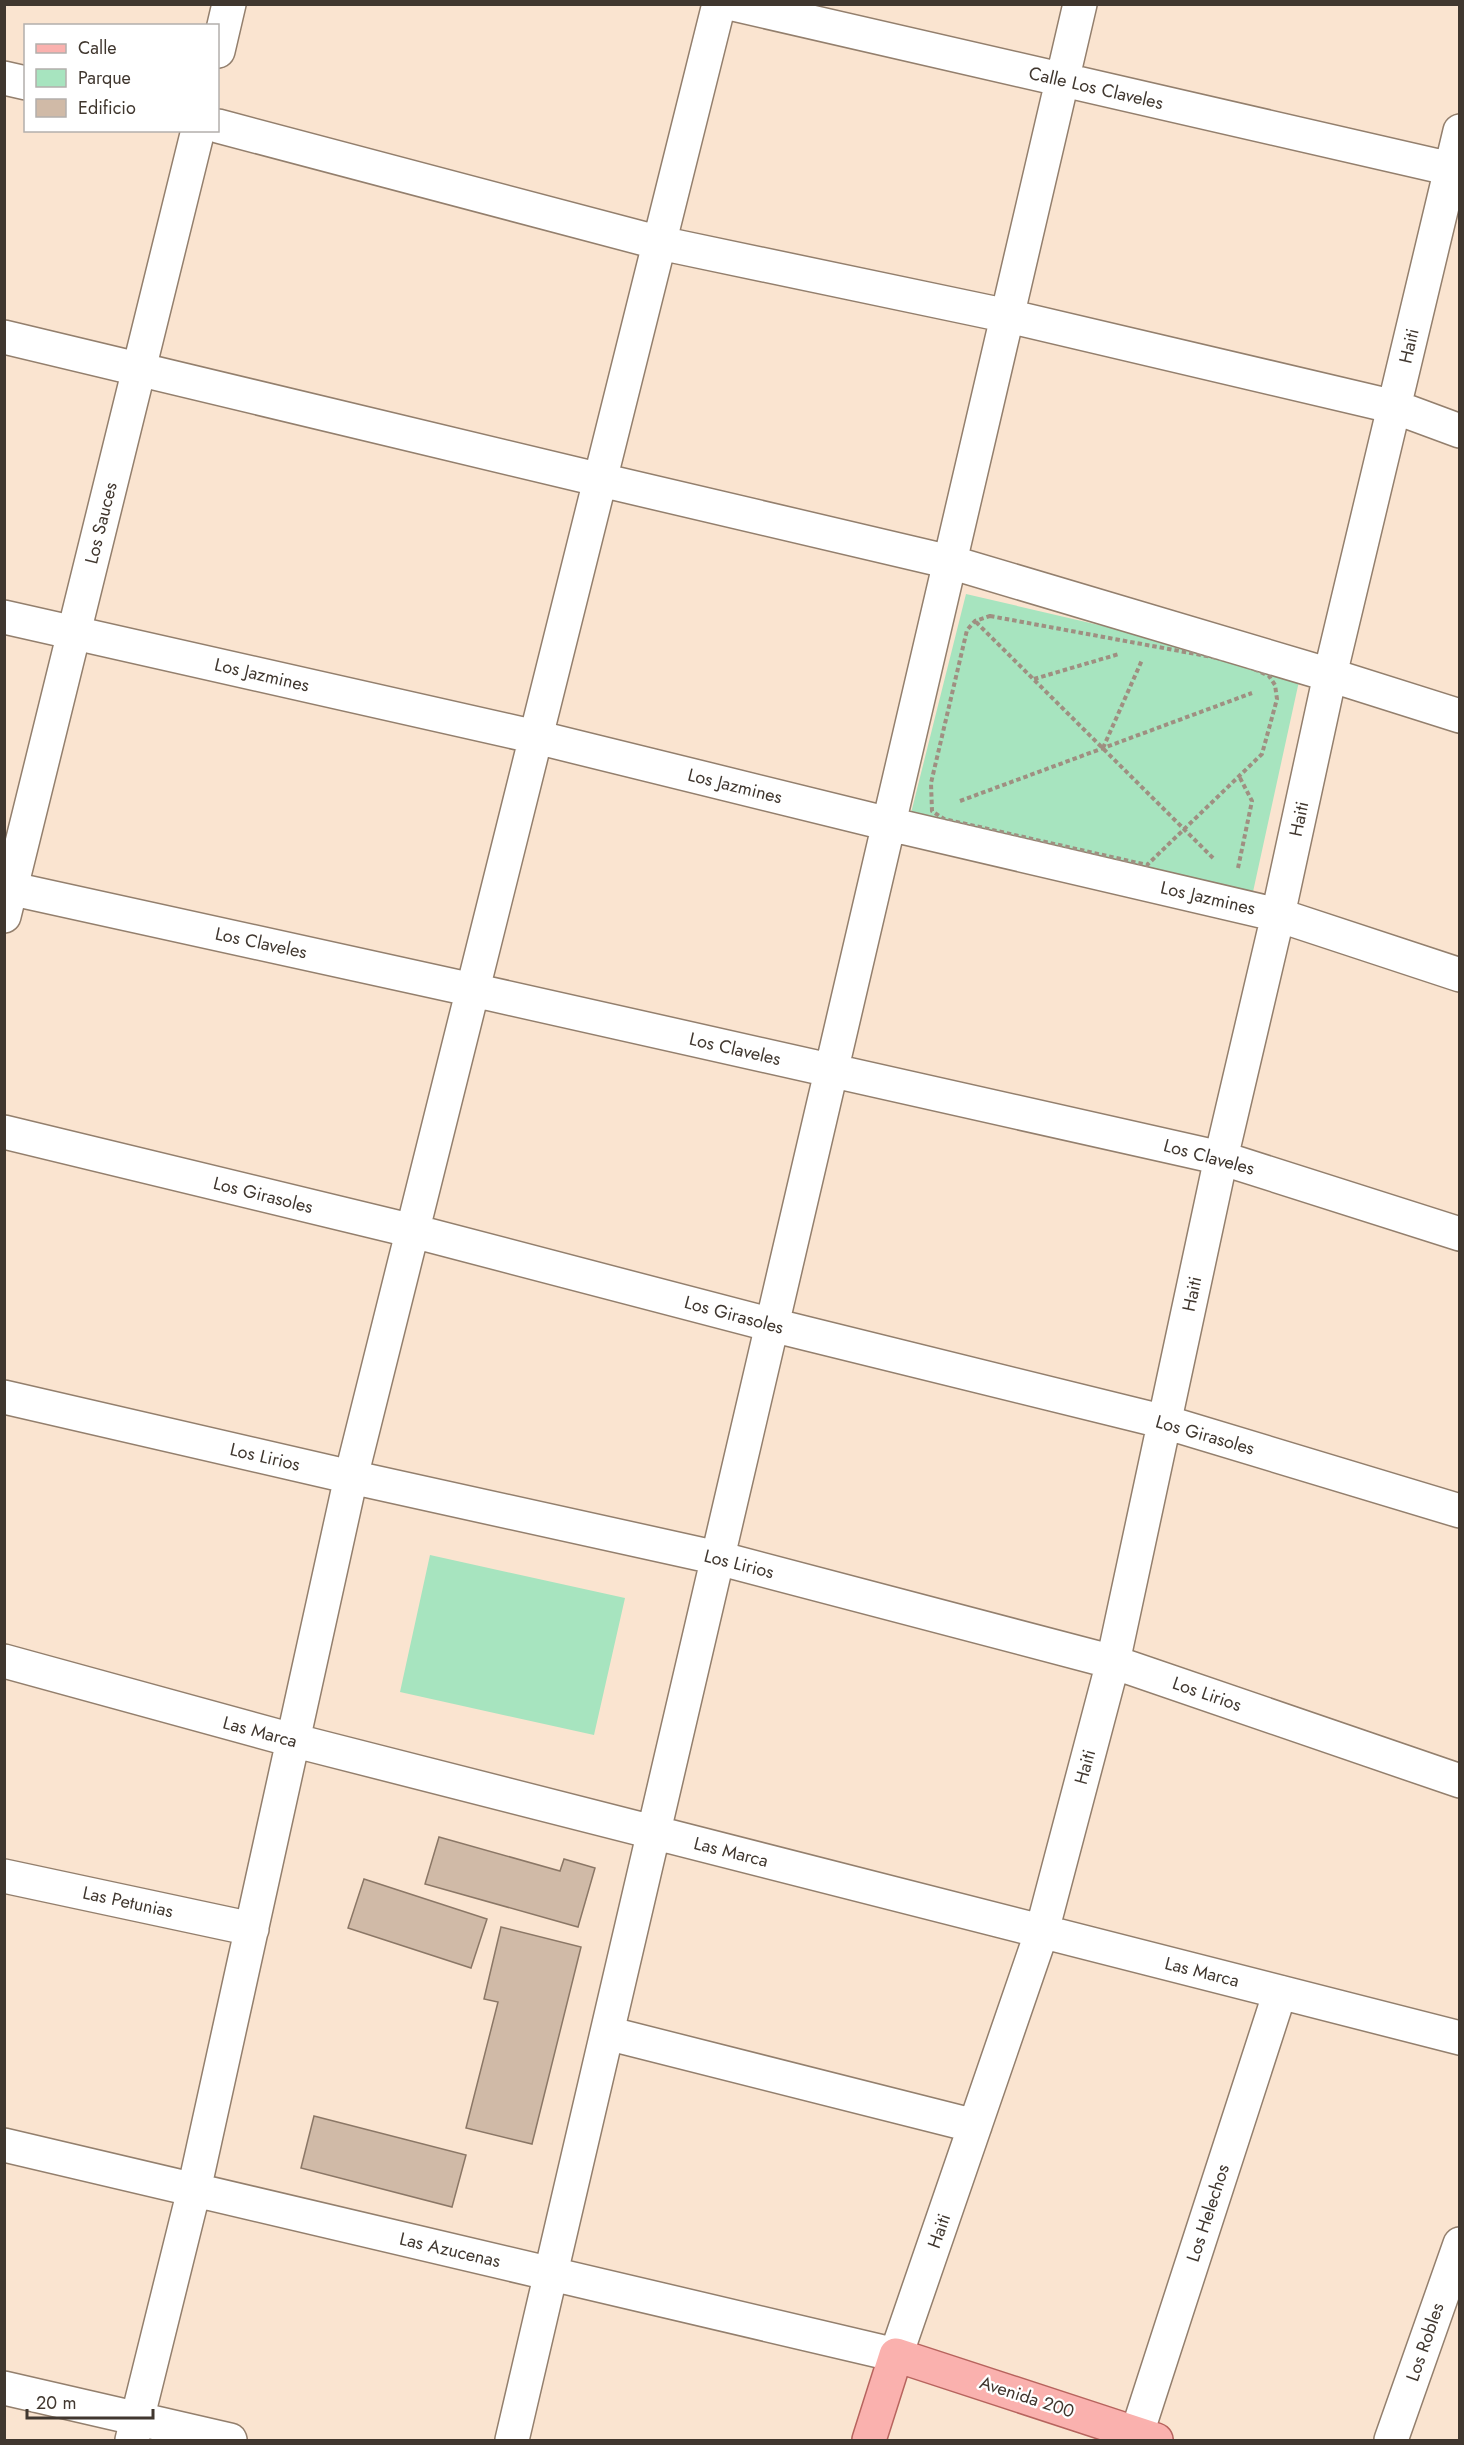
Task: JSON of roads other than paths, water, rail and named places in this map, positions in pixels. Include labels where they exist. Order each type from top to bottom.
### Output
[{"type":"main road","name":"Avenida 200","points":[[896,2355],[1147,2437]]},
{"type":"main road","name":"Haiti","points":[[868,2440],[896,2355]]},
{"type":"street","points":[[219,47],[229,4]]},
{"type":"street","points":[[134,2430],[194,2190],[351,1477],[719,4]]},
{"type":"street","name":"Calle Los Claveles","points":[[733,4],[1455,170]]},
{"type":"street","points":[[512,2440],[1080,4]]},
{"type":"street","points":[[4,78],[24,82]]},
{"type":"street","points":[[219,126],[660,243],[1008,316],[1395,407],[1460,431]]},
{"type":"street","name":"Haiti","points":[[896,2355],[1041,1931],[1113,1662],[1221,1158],[1278,915],[1330,675],[1455,170],[1460,131]]},
{"type":"street","name":"Los Sauces","points":[[7,898],[198,132]]},
{"type":"street","points":[[4,337],[950,562],[1460,716]]},
{"type":"street","name":"Los Jazmines","points":[[4,617],[536,737],[889,824],[1278,915],[1460,975]]},
{"type":"street","name":"Los Claveles","points":[[7,898],[473,990],[1221,1158],[1460,1234]]},
{"type":"street","name":"Los Girasoles","points":[[4,1132],[413,1231],[772,1325],[1165,1422],[1460,1512]]},
{"type":"street","name":"Los Lirios","points":[[4,1396],[351,1477],[718,1558],[1113,1662],[1460,1781]]},
{"type":"street","name":"Las Marca","points":[[4,1661],[292,1740],[1460,2038]]},
{"type":"street","name":"Las Petunias","points":[[4,1876],[252,1929]]},
{"type":"street","name":"Los Helechos","points":[[1147,2437],[1280,1992]]},
{"type":"street","points":[[607,2033],[975,2126]]},
{"type":"street","name":"Las Azucenas","points":[[4,2145],[896,2355]]},
{"type":"street","name":"Los Robles","points":[[1391,2440],[1453,2286],[1460,2244]]},
{"type":"street","points":[[4,2388],[134,2430],[230,2440]]}]
